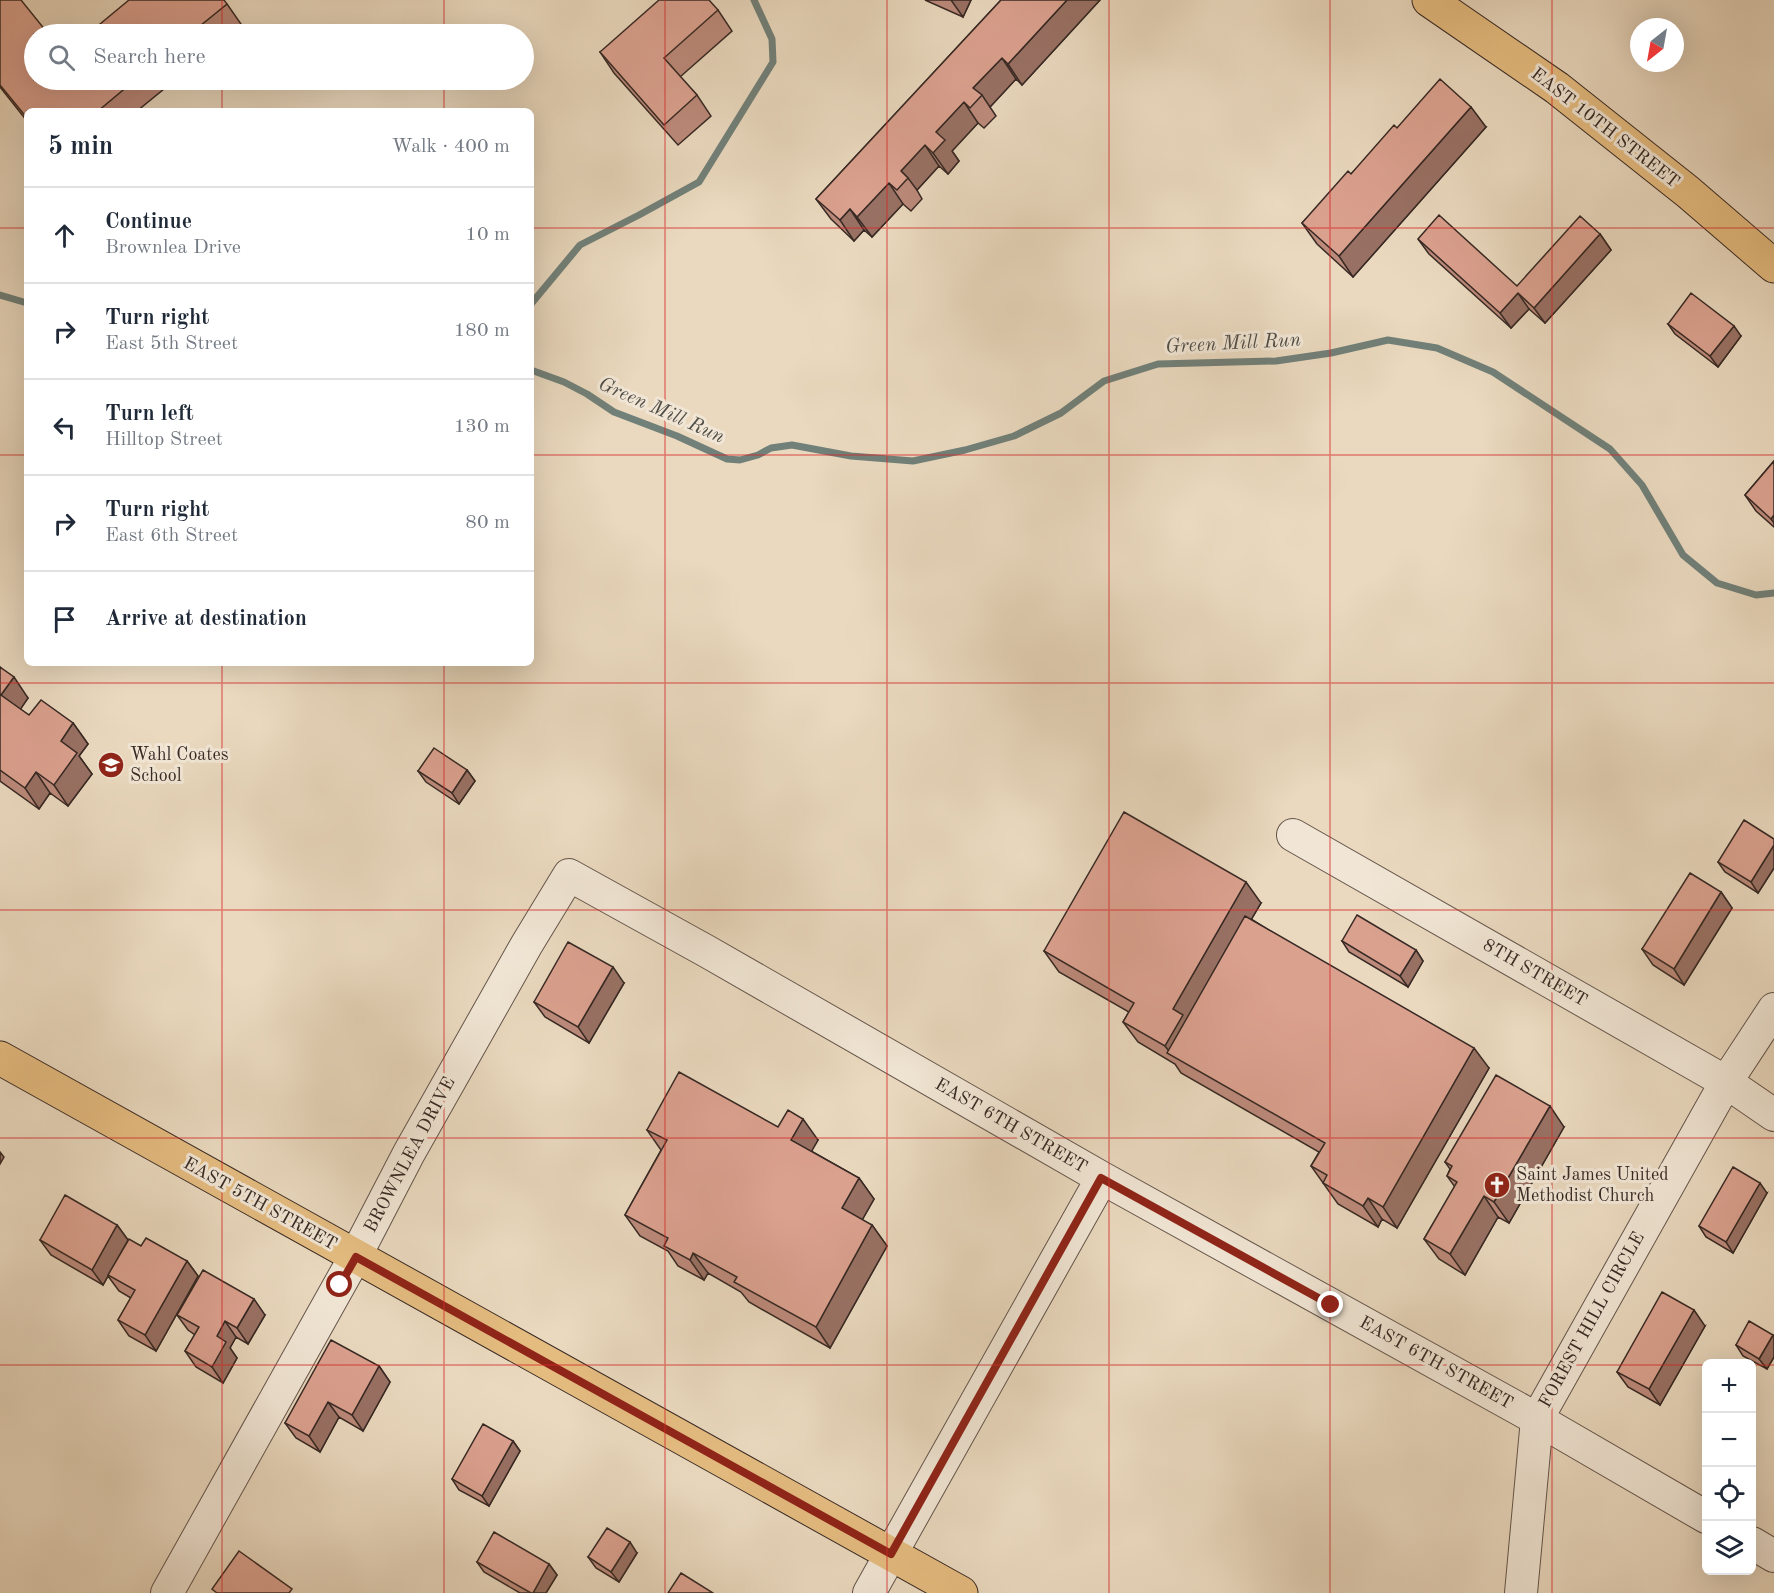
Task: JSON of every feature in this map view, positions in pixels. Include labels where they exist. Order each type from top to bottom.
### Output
[{"type":"main road","name":"EAST 10TH STREET","points":[[1429,0],[1557,88],[1688,192],[1774,266]]},
{"type":"main road","name":"EAST 5TH STREET","points":[[0,1058],[961,1593]]},
{"type":"street","name":"8TH STREET","points":[[1293,835],[1726,1082],[1774,1115]]},
{"type":"street","name":"EAST 6TH STREET","points":[[569,875],[708,952],[1101,1178],[1536,1419],[1702,1514]]},
{"type":"street","name":"BROWNLEA DRIVE","points":[[167,1593],[356,1257],[409,1153],[569,875]]},
{"type":"street","name":"FOREST HILL CIRCLE","points":[[1521,1593],[1536,1419],[1726,1082],[1774,1009]]},
{"type":"street","points":[[869,1593],[1101,1178]]},
{"type":"street","points":[[1756,1545],[1774,1556]]},
{"type":"building","points":[[0,0],[21,0],[40,24],[24,24],[24,90],[123,90],[102,108],[24,108],[24,114],[0,85]]},
{"type":"building","points":[[129,0],[224,0],[227,4],[202,24],[100,24]]},
{"type":"building","points":[[659,0],[709,0],[718,10],[664,58],[697,95],[664,125],[600,52]]},
{"type":"building","points":[[1001,0],[1067,0],[1008,64],[1002,58],[973,88],[982,95],[970,108],[964,102],[936,132],[945,140],[933,153],[925,145],[901,171],[908,178],[897,190],[889,183],[857,217],[850,209],[840,220],[816,199]]},
{"type":"building","points":[[1440,79],[1471,107],[1339,256],[1302,223],[1348,171],[1351,174],[1394,125],[1397,128]]},
{"type":"building","points":[[1439,215],[1517,286],[1580,216],[1600,234],[1534,308],[1518,293],[1500,313],[1418,239]]},
{"type":"building","points":[[1691,293],[1734,326],[1710,356],[1668,324]]},
{"type":"building","points":[[1774,461],[1774,515],[1771,519],[1745,495]]},
{"type":"building","points":[[0,667],[14,677],[1,695],[29,715],[41,700],[73,723],[61,741],[77,753],[54,785],[36,772],[25,788],[0,770]]},
{"type":"building","points":[[434,748],[467,770],[452,793],[418,771]]},
{"type":"building","points":[[1124,812],[1246,882],[1173,1009],[1183,1015],[1165,1046],[1123,1022],[1134,1003],[1044,951]]},
{"type":"building","points":[[1744,820],[1774,839],[1774,845],[1751,882],[1718,862]]},
{"type":"building","points":[[1690,873],[1721,892],[1674,969],[1642,949]]},
{"type":"building","points":[[1357,915],[1416,950],[1400,976],[1342,941]]},
{"type":"building","points":[[1245,916],[1474,1048],[1383,1207],[1368,1198],[1363,1206],[1323,1183],[1327,1175],[1311,1166],[1325,1143],[1167,1053]]},
{"type":"building","points":[[568,942],[613,967],[578,1027],[534,1002]]},
{"type":"building","points":[[679,1072],[778,1127],[788,1110],[803,1119],[791,1140],[859,1178],[842,1208],[872,1225],[816,1327],[734,1282],[737,1277],[693,1253],[690,1260],[664,1246],[668,1238],[625,1215],[667,1140],[647,1130]]},
{"type":"building","points":[[1496,1075],[1550,1106],[1494,1202],[1484,1196],[1450,1254],[1424,1239],[1457,1182],[1447,1176],[1452,1166],[1445,1162]]},
{"type":"building","points":[[1733,1167],[1760,1183],[1726,1242],[1699,1226]]},
{"type":"building","points":[[65,1195],[117,1225],[92,1270],[40,1240]]},
{"type":"building","points":[[146,1238],[187,1261],[145,1335],[118,1320],[135,1290],[108,1275],[129,1239],[141,1246]]},
{"type":"building","points":[[203,1270],[254,1299],[237,1328],[225,1321],[217,1336],[226,1342],[212,1367],[185,1351],[199,1327],[177,1315]]},
{"type":"building","points":[[1662,1292],[1694,1310],[1649,1389],[1617,1372]]},
{"type":"building","points":[[1749,1321],[1773,1335],[1759,1359],[1736,1345]]},
{"type":"building","points":[[331,1340],[379,1366],[352,1415],[328,1402],[309,1436],[285,1423]]},
{"type":"building","points":[[483,1424],[513,1441],[482,1496],[452,1479]]},
{"type":"building","points":[[607,1528],[630,1542],[611,1572],[588,1557]]},
{"type":"building","points":[[494,1532],[549,1564],[533,1593],[477,1562]]},
{"type":"building","points":[[239,1551],[292,1589],[289,1593],[217,1593],[212,1589]]},
{"type":"building","points":[[681,1573],[713,1593],[668,1593]]},
{"type":"waterway","points":[[534,300],[580,245],[699,182],[773,62],[772,39],[754,0]]},
{"type":"waterway","name":"Green Mill Run","points":[[0,295],[24,302]]},
{"type":"waterway","name":"Green Mill Run","points":[[534,371],[564,382],[614,412],[677,436],[727,459],[740,460],[758,455],[771,448],[792,445],[851,456],[913,461],[965,450],[1014,436],[1061,413],[1104,381],[1158,364],[1276,361],[1331,353],[1388,340],[1437,348],[1493,372],[1610,449],[1642,485],[1683,555],[1717,583],[1756,595],[1774,593]]},
{"type":"place","name":"Wahl Coates School","points":[[111,765]]},
{"type":"place","name":"Saint James United Methodist Church","points":[[1497,1185]]},
{"type":"route","points":[[340,1285],[356,1257],[891,1554],[1101,1178],[1331,1305]]}]
